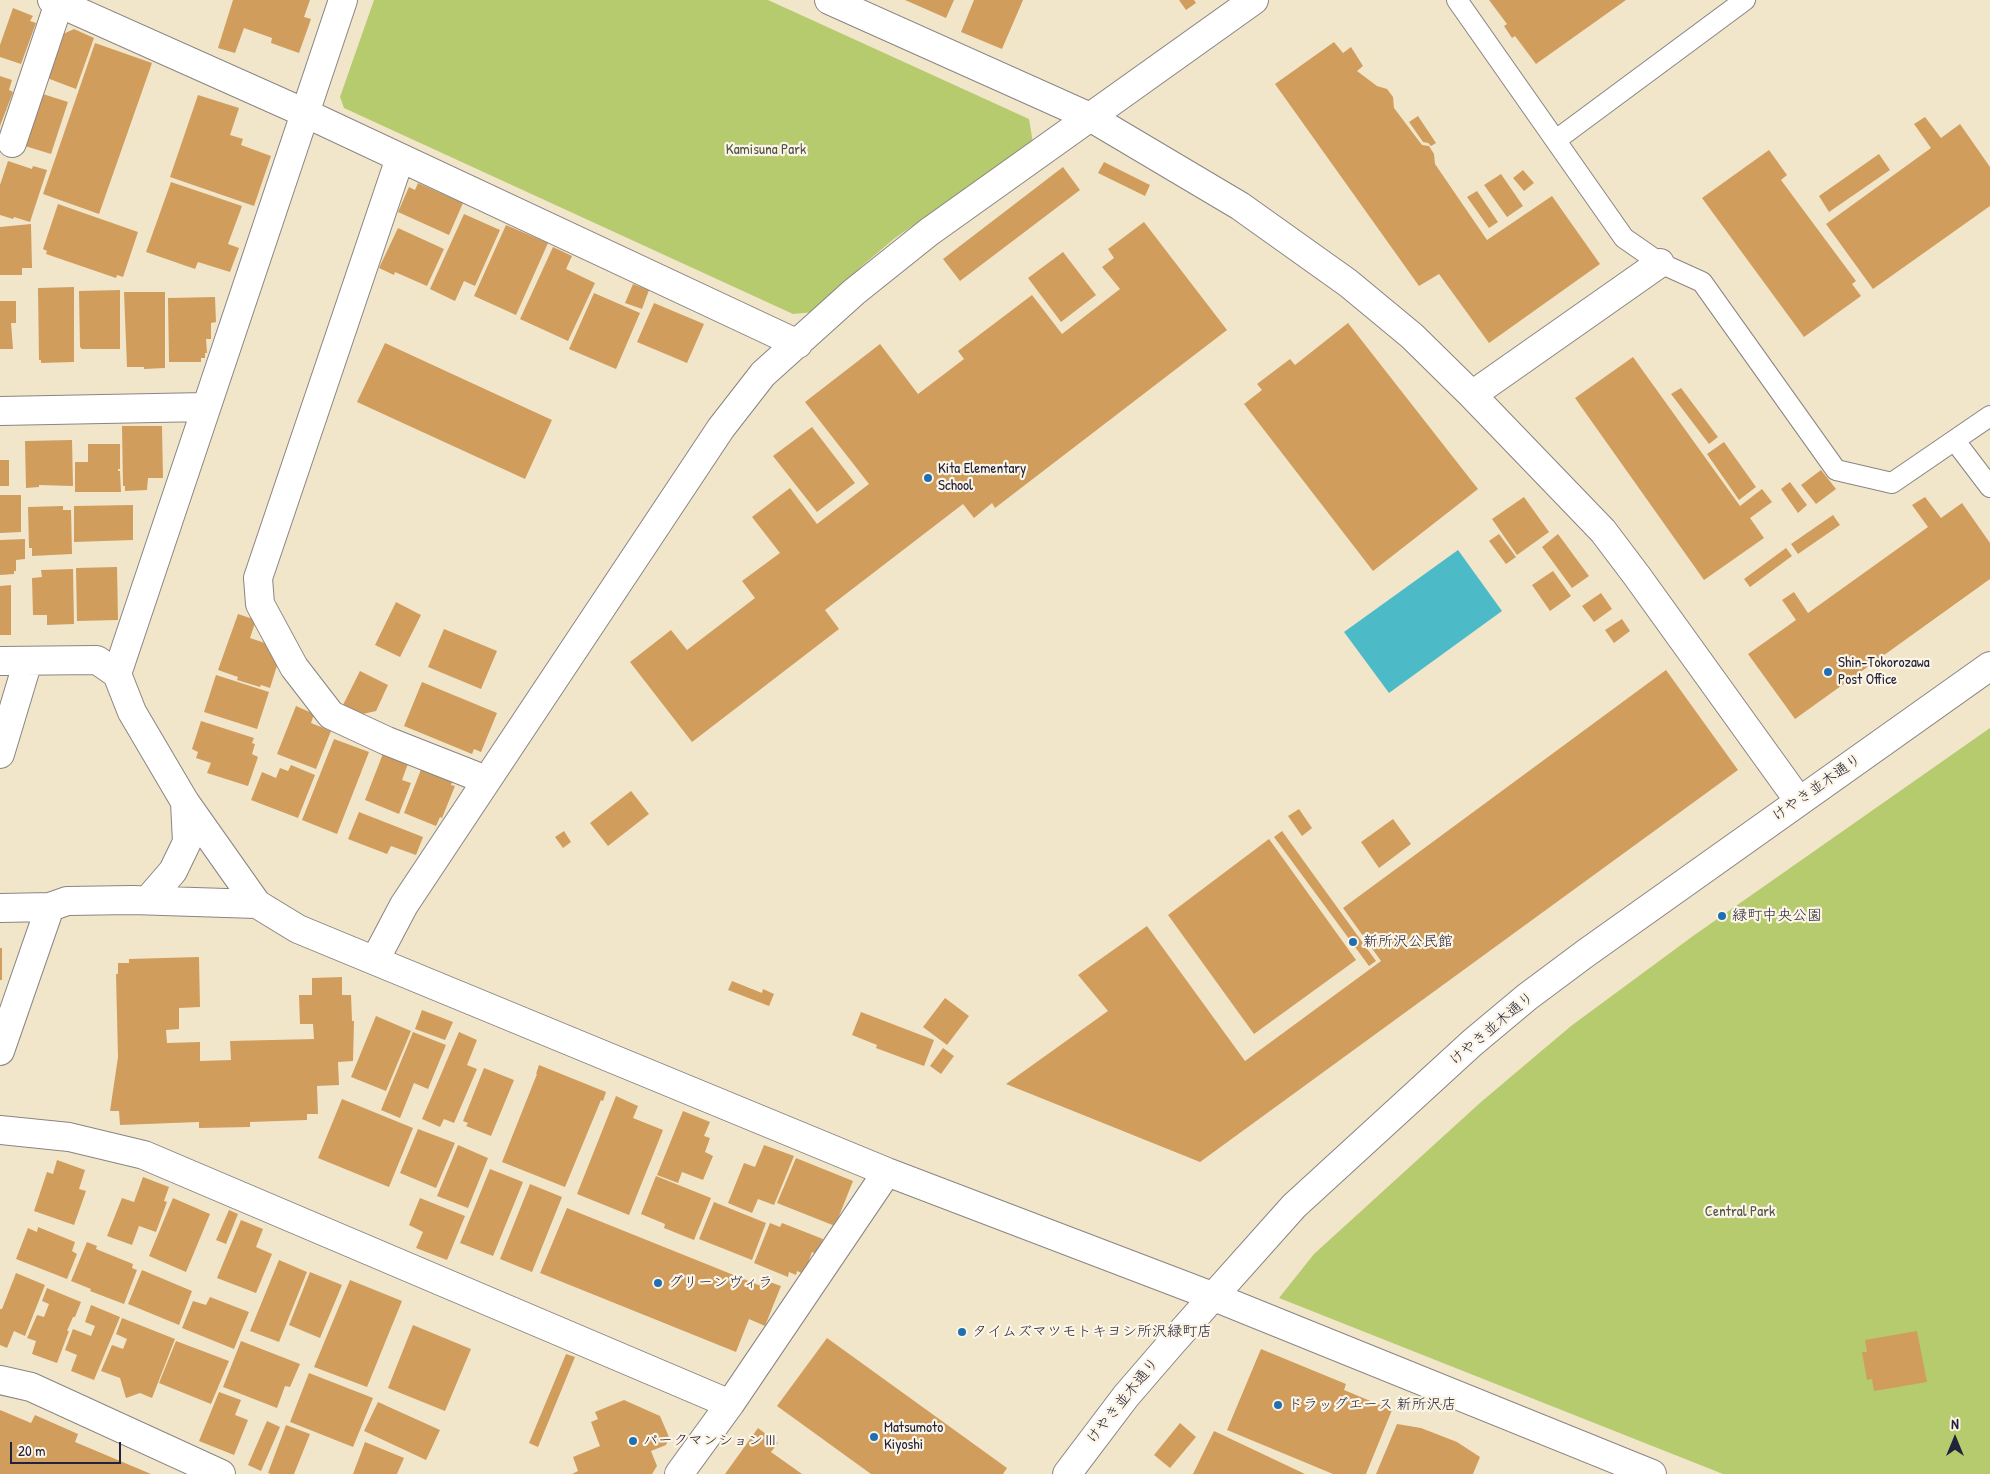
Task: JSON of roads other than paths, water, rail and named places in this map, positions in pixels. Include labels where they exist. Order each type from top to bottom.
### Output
[{"type":"street","points":[[117,674],[343,0]]},
{"type":"street","points":[[829,0],[1090,118],[1240,206],[1348,283],[1412,336],[1472,395],[1603,531],[1800,801]]},
{"type":"street","points":[[375,960],[404,905],[486,780],[721,428],[763,374],[854,292],[929,232],[1254,0]]},
{"type":"street","points":[[12,143],[57,1],[305,112],[798,344]]},
{"type":"street","points":[[400,158],[258,578],[260,604],[294,667],[332,715],[387,741],[486,780]]},
{"type":"street","points":[[1472,395],[1660,263]]},
{"type":"street","points":[[0,411],[206,407]]},
{"type":"street","points":[[0,661],[97,660],[117,674],[132,712],[185,802],[257,904],[298,929],[887,1172],[1212,1296],[1652,1474]]},
{"type":"street","points":[[0,754],[28,661]]},
{"type":"street","name":"けやき並木通り","points":[[1067,1474],[1126,1396],[1212,1296],[1294,1206],[1472,1044],[1527,997],[1586,953],[1990,666]]},
{"type":"street","points":[[148,900],[173,872],[187,842],[185,802]]},
{"type":"street","points":[[0,908],[50,907],[67,901],[148,900],[257,904]]},
{"type":"street","points":[[0,1051],[50,907]]},
{"type":"street","points":[[0,1130],[69,1137],[144,1155],[730,1404]]},
{"type":"street","points":[[679,1474],[730,1404],[887,1172]]},
{"type":"street","points":[[0,1380],[31,1388],[221,1474]]},
{"type":"lane","points":[[1456,0],[1624,238],[1660,263],[1702,282],[1836,470],[1892,483],[1990,416]]},
{"type":"lane","points":[[1556,140],[1745,0]]},
{"type":"lane","points":[[1955,440],[1990,487]]},
{"type":"water","points":[[1458,550],[1502,611],[1389,693],[1344,632]]},
{"type":"place","name":"Kita Elementary School","points":[[928,478]]},
{"type":"place","name":"Shin-Tokorozawa Post Office","points":[[1828,672]]},
{"type":"place","name":"緑町中央公園","points":[[1722,916]]},
{"type":"place","name":"新所沢公民館","points":[[1353,942]]},
{"type":"place","name":"グリーンヴィラ","points":[[658,1283]]},
{"type":"place","name":"タイムズマツモトキヨシ所沢緑町店","points":[[962,1332]]},
{"type":"place","name":"ドラッグエース 新所沢店","points":[[1278,1405]]},
{"type":"place","name":"Matsumoto Kiyoshi","points":[[874,1437]]},
{"type":"place","name":"パークマンションⅢ","points":[[633,1441]]},
{"type":"park label","name":"Kamisuna Park","points":[[766,150]]},
{"type":"park label","name":"Central Park","points":[[1740,1212]]}]
